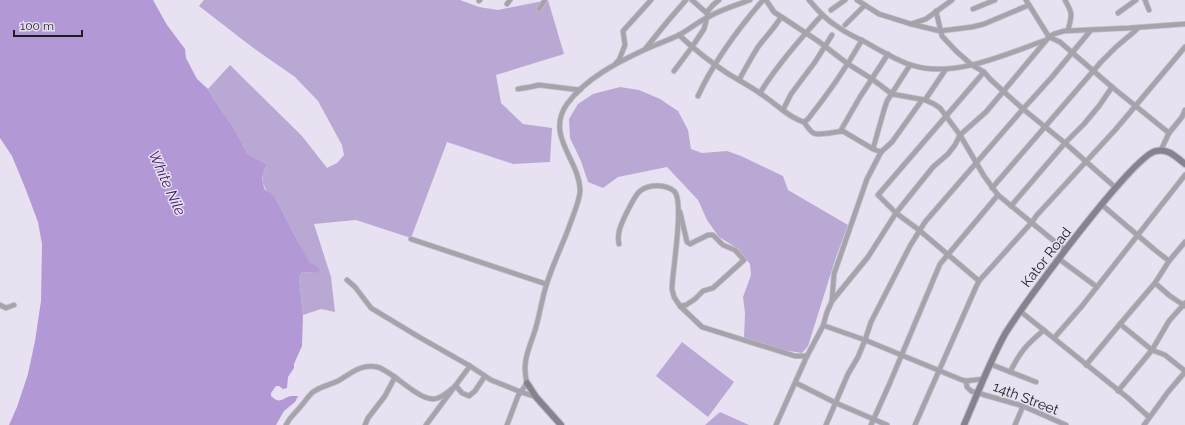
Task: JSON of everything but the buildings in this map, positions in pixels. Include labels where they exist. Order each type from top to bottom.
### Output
[{"type":"main road","points":[[1161,150],[1167,151],[1185,164]]},
{"type":"main road","name":"Kator Road","points":[[964,425],[990,364],[1003,338],[1020,311],[1066,250],[1116,188],[1146,156],[1152,152],[1161,150]]},
{"type":"main road","points":[[527,383],[536,397],[561,425]]},
{"type":"street","points":[[539,10],[545,0]]},
{"type":"street","points":[[518,89],[530,88],[539,85],[580,90],[620,60],[625,45],[623,31],[651,0]]},
{"type":"street","points":[[645,49],[686,0]]},
{"type":"street","points":[[692,0],[708,15]]},
{"type":"street","points":[[674,71],[704,29],[713,5],[719,0]]},
{"type":"street","points":[[506,425],[521,392],[527,383],[525,362],[536,326],[546,284],[580,193],[578,177],[562,141],[560,121],[562,113],[580,90],[606,70],[645,49],[679,35],[708,15],[750,0]]},
{"type":"street","points":[[698,96],[705,80],[741,26],[763,0]]},
{"type":"street","points":[[766,0],[774,12],[806,32],[848,64],[892,94],[923,100],[940,108],[960,135],[992,188],[998,195],[1066,250]]},
{"type":"street","points":[[810,0],[822,15],[838,28],[910,65],[930,69],[946,69],[983,62],[1068,30],[1138,28],[1185,24]]},
{"type":"street","points":[[831,10],[845,0]]},
{"type":"street","points":[[857,0],[885,16],[940,31],[984,24],[1029,5]]},
{"type":"street","points":[[912,24],[926,19],[952,0]]},
{"type":"street","points":[[972,9],[995,0]]},
{"type":"street","points":[[1026,0],[1048,38],[1060,42],[1112,87],[1169,133]]},
{"type":"street","points":[[1065,0],[1072,11],[1068,30]]},
{"type":"street","points":[[1118,13],[1136,0]]},
{"type":"street","points":[[1145,0],[1150,10]]},
{"type":"street","points":[[845,25],[866,5]]},
{"type":"street","points":[[936,11],[940,31],[948,44],[984,72],[1023,109],[1065,143],[1116,188]]},
{"type":"street","points":[[760,93],[771,75],[822,15]]},
{"type":"street","points":[[739,80],[748,62],[759,46],[775,28],[781,16]]},
{"type":"street","points":[[992,188],[1094,70],[1116,47],[1138,28]]},
{"type":"street","points":[[826,425],[848,374],[866,340],[871,322],[924,222],[1052,77],[1091,30]]},
{"type":"street","points":[[679,35],[715,65],[760,93],[800,121],[804,122],[810,132],[818,135],[843,131],[873,149],[881,152]]},
{"type":"street","points":[[783,110],[791,94],[816,62],[832,35]]},
{"type":"street","points":[[776,425],[807,356],[823,326],[832,301],[868,257],[896,213],[933,167],[948,154],[960,135],[986,112],[1048,38]]},
{"type":"street","points":[[804,122],[820,104],[848,64],[862,40]]},
{"type":"street","points":[[915,425],[979,281],[1116,129],[1185,47]]},
{"type":"street","points":[[843,131],[841,130],[860,97],[888,54]]},
{"type":"street","points":[[873,149],[887,101],[910,65]]},
{"type":"street","points":[[832,301],[834,274],[867,179],[881,152],[892,142],[946,69]]},
{"type":"street","points":[[979,281],[920,230],[896,213],[878,195],[984,72]]},
{"type":"street","points":[[1011,206],[1065,143],[1084,124],[1112,87]]},
{"type":"street","points":[[1161,150],[1169,133],[1182,117],[1185,110]]},
{"type":"street","points":[[1054,338],[1097,287],[1185,175]]},
{"type":"street","points":[[620,244],[618,239],[619,231],[634,198],[640,191],[650,186],[660,186],[669,188],[677,195],[687,242],[690,244],[708,235],[713,235],[723,245],[735,250],[744,260],[713,288],[704,291],[686,305],[680,306]]},
{"type":"street","points":[[871,425],[940,264],[998,195]]},
{"type":"street","points":[[678,205],[672,285],[674,297],[680,306],[702,327],[795,356],[807,356]]},
{"type":"street","points":[[1102,205],[1169,261]]},
{"type":"street","points":[[411,239],[546,284]]},
{"type":"street","points":[[1086,365],[1155,283],[1169,261],[1185,242]]},
{"type":"street","points":[[1059,259],[1097,287]]},
{"type":"street","points":[[347,280],[355,286],[371,308],[470,366],[491,380],[536,397]]},
{"type":"street","points":[[1118,391],[1152,350],[1169,321],[1184,305],[1170,296],[1155,283]]},
{"type":"street","points":[[0,306],[6,308],[14,305]]},
{"type":"street","points":[[1020,311],[1128,398],[1149,417]]},
{"type":"street","points":[[1120,324],[1152,350],[1165,354],[1185,372],[1144,425]]},
{"type":"street","points":[[823,326],[866,340],[966,381],[983,379]]},
{"type":"street","points":[[1010,372],[1020,353],[1029,342],[1044,330]]},
{"type":"street","points":[[990,364],[1036,382]]},
{"type":"street","points":[[286,425],[292,415],[300,408],[312,393],[352,372],[368,366],[375,366],[386,371],[420,396],[432,399],[437,399],[456,386]]},
{"type":"street","points":[[426,425],[470,366]]},
{"type":"street","points":[[456,386],[462,393],[469,396],[475,391],[485,376]]},
{"type":"street","points":[[365,425],[368,418],[385,396],[395,377]]},
{"type":"street","points":[[966,381],[969,389],[978,392]]},
{"type":"street","points":[[796,383],[886,425]]},
{"type":"street","name":"14th Street","points":[[978,392],[1023,406],[1064,424]]},
{"type":"street","points":[[1015,425],[1023,406]]},
{"type":"shaded area","points":[[204,0],[460,0],[479,7],[498,10],[548,0],[564,54],[496,75],[501,103],[523,124],[552,128],[550,162],[513,164],[447,142],[411,238],[356,220],[314,224],[331,277],[335,312],[321,309],[303,315],[299,277],[302,272],[316,273],[314,265],[310,264],[277,201],[266,190],[263,183],[263,174],[267,164],[247,153],[234,128],[208,89],[230,65],[302,136],[327,168],[337,163],[344,155],[342,145],[318,101],[295,77],[252,47],[199,6]]},
{"type":"shaded area","points":[[620,87],[639,90],[660,99],[678,111],[688,130],[691,149],[702,153],[727,151],[783,176],[788,190],[848,225],[836,257],[808,346],[802,353],[783,350],[744,338],[745,313],[743,297],[751,275],[750,264],[737,248],[719,237],[707,220],[698,200],[667,167],[618,177],[603,188],[588,182],[581,161],[570,138],[569,119],[578,104],[593,94]]},
{"type":"shaded area","points":[[682,342],[734,382],[708,417],[656,376]]},
{"type":"shaded area","points":[[720,412],[749,425],[705,425]]},
{"type":"water","name":"White Nile","points":[[0,0],[153,0],[167,25],[185,49],[186,58],[197,79],[208,89],[234,128],[247,153],[267,164],[263,177],[265,190],[271,193],[277,201],[310,263],[317,266],[320,270],[316,273],[302,272],[299,277],[303,315],[302,346],[294,364],[294,368],[288,377],[287,388],[283,389],[276,386],[271,393],[271,396],[277,400],[291,396],[298,396],[295,402],[284,411],[276,425],[9,425],[17,407],[28,374],[35,341],[41,301],[42,244],[38,222],[26,190],[12,156],[0,138]]}]
